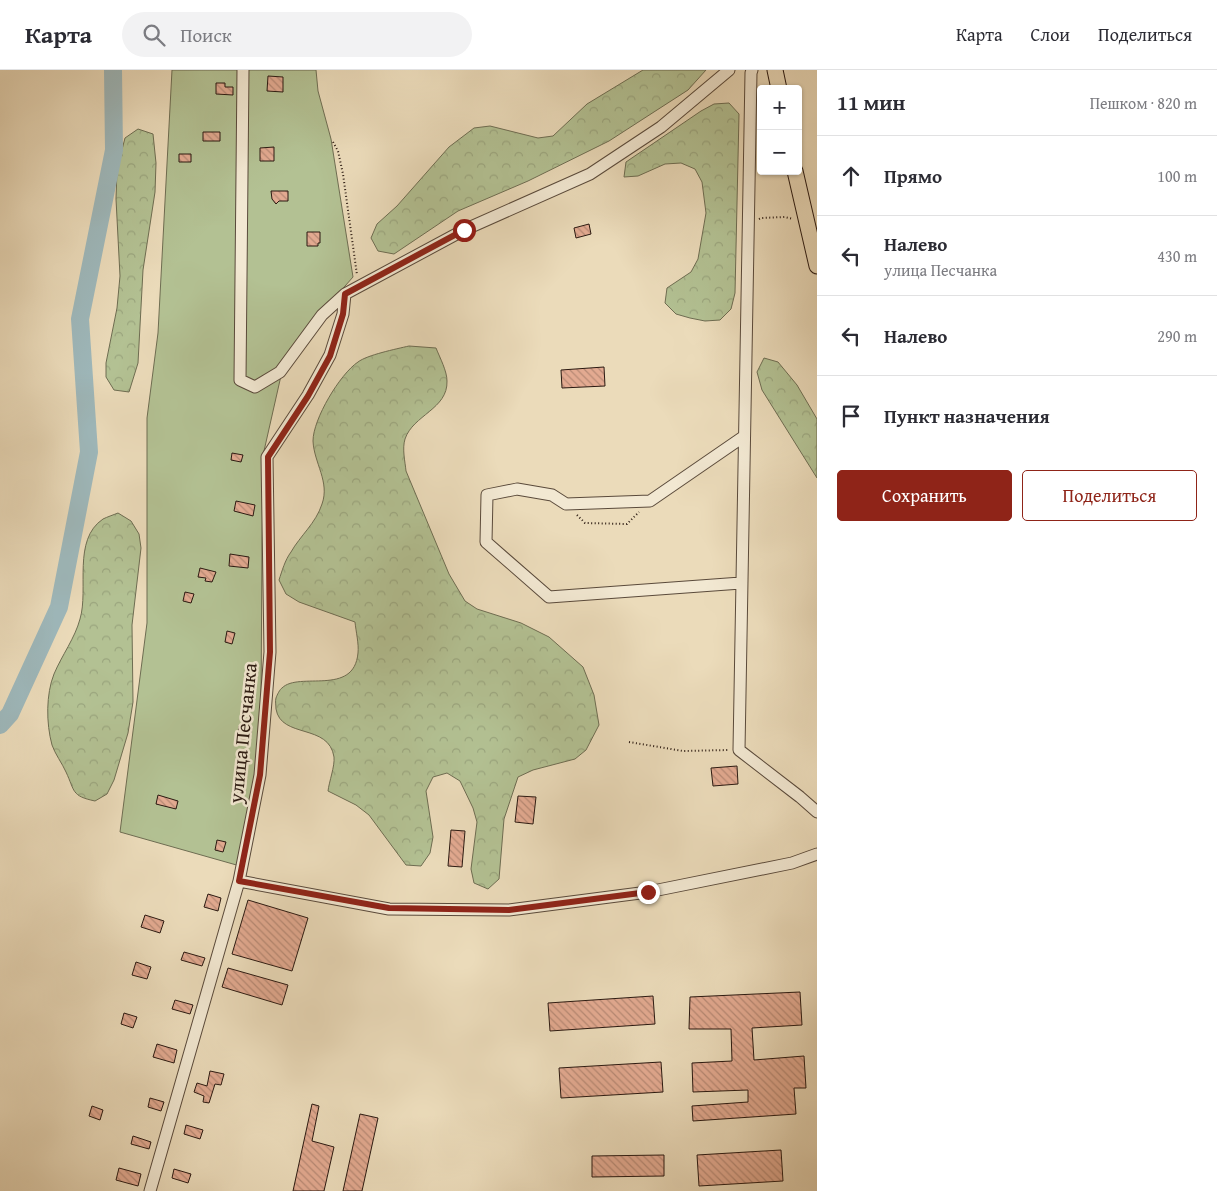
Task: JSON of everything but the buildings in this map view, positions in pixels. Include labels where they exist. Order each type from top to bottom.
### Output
[{"type":"main road","points":[[775,70],[778,85]]},
{"type":"main road","points":[[796,175],[817,266]]},
{"type":"street","points":[[243,70],[240,380],[255,387],[280,372],[322,315],[345,294],[464,230],[590,174],[661,127],[728,70]]},
{"type":"street","points":[[752,70],[739,750],[800,796],[817,812]]},
{"type":"street","name":"улица Песчанка","points":[[150,1191],[239,881],[260,775],[270,652],[268,457],[308,396],[330,356],[343,314],[345,294]]},
{"type":"street","points":[[741,583],[549,597],[486,542],[487,495],[517,489],[552,495],[566,504],[650,501],[744,437]]},
{"type":"street","points":[[239,881],[389,908],[509,910],[648,892],[792,863],[817,854]]},
{"type":"path","points":[[333,142],[338,151],[343,174],[359,287]]},
{"type":"path","points":[[748,232],[761,218],[785,217],[806,223]]},
{"type":"path","points":[[566,504],[586,523],[628,524],[650,501]]},
{"type":"path","points":[[629,742],[683,751],[739,750]]},
{"type":"green space","points":[[172,70],[316,70],[318,91],[331,139],[353,277],[285,358],[264,451],[261,707],[254,797],[240,866],[120,832],[147,623],[147,418],[158,333]]},
{"type":"green space","points":[[643,70],[706,70],[688,90],[609,141],[528,181],[458,211],[394,254],[378,251],[371,238],[377,224],[397,206],[449,147],[474,128],[490,126],[538,138],[553,136],[587,104]]},
{"type":"green space","points":[[729,103],[739,114],[735,293],[731,309],[720,320],[705,321],[676,314],[665,303],[667,288],[691,272],[698,259],[706,213],[702,182],[695,169],[681,163],[665,164],[638,176],[624,177],[626,162],[701,111],[714,104]]},
{"type":"green space","points":[[138,129],[153,134],[156,163],[155,192],[143,270],[138,363],[129,392],[114,390],[106,377],[106,363],[117,308],[120,276],[116,199],[117,169],[125,138]]},
{"type":"green space","points":[[409,346],[436,348],[447,377],[446,391],[442,398],[409,431],[404,443],[404,451],[406,471],[449,574],[465,601],[477,609],[521,623],[549,637],[583,667],[594,695],[599,725],[586,750],[575,759],[533,770],[518,777],[504,819],[499,879],[488,889],[474,883],[471,869],[477,822],[473,808],[460,781],[447,773],[433,777],[426,791],[433,837],[430,853],[421,866],[406,865],[369,815],[356,805],[328,791],[334,761],[330,746],[324,739],[286,724],[280,718],[276,709],[276,698],[282,688],[290,683],[325,681],[347,675],[354,666],[358,653],[355,622],[299,602],[286,594],[279,580],[289,555],[316,517],[322,504],[324,496],[323,480],[313,441],[314,432],[322,410],[343,376],[362,359]]},
{"type":"green space","points":[[764,358],[778,362],[797,385],[817,419],[817,478],[762,390],[757,372]]},
{"type":"green space","points":[[118,513],[131,521],[139,534],[141,548],[132,625],[133,702],[128,733],[114,780],[107,794],[95,801],[82,797],[75,792],[53,748],[49,727],[48,699],[54,674],[80,619],[83,594],[84,552],[88,539],[93,528],[103,519]]},
{"type":"waterway","points":[[0,725],[10,714],[59,607],[89,452],[80,319],[114,150],[113,70]]},
{"type":"route","points":[[464,230],[345,294],[343,314],[330,356],[308,396],[268,457],[270,652],[260,775],[239,881],[389,908],[509,910],[648,892]]}]
